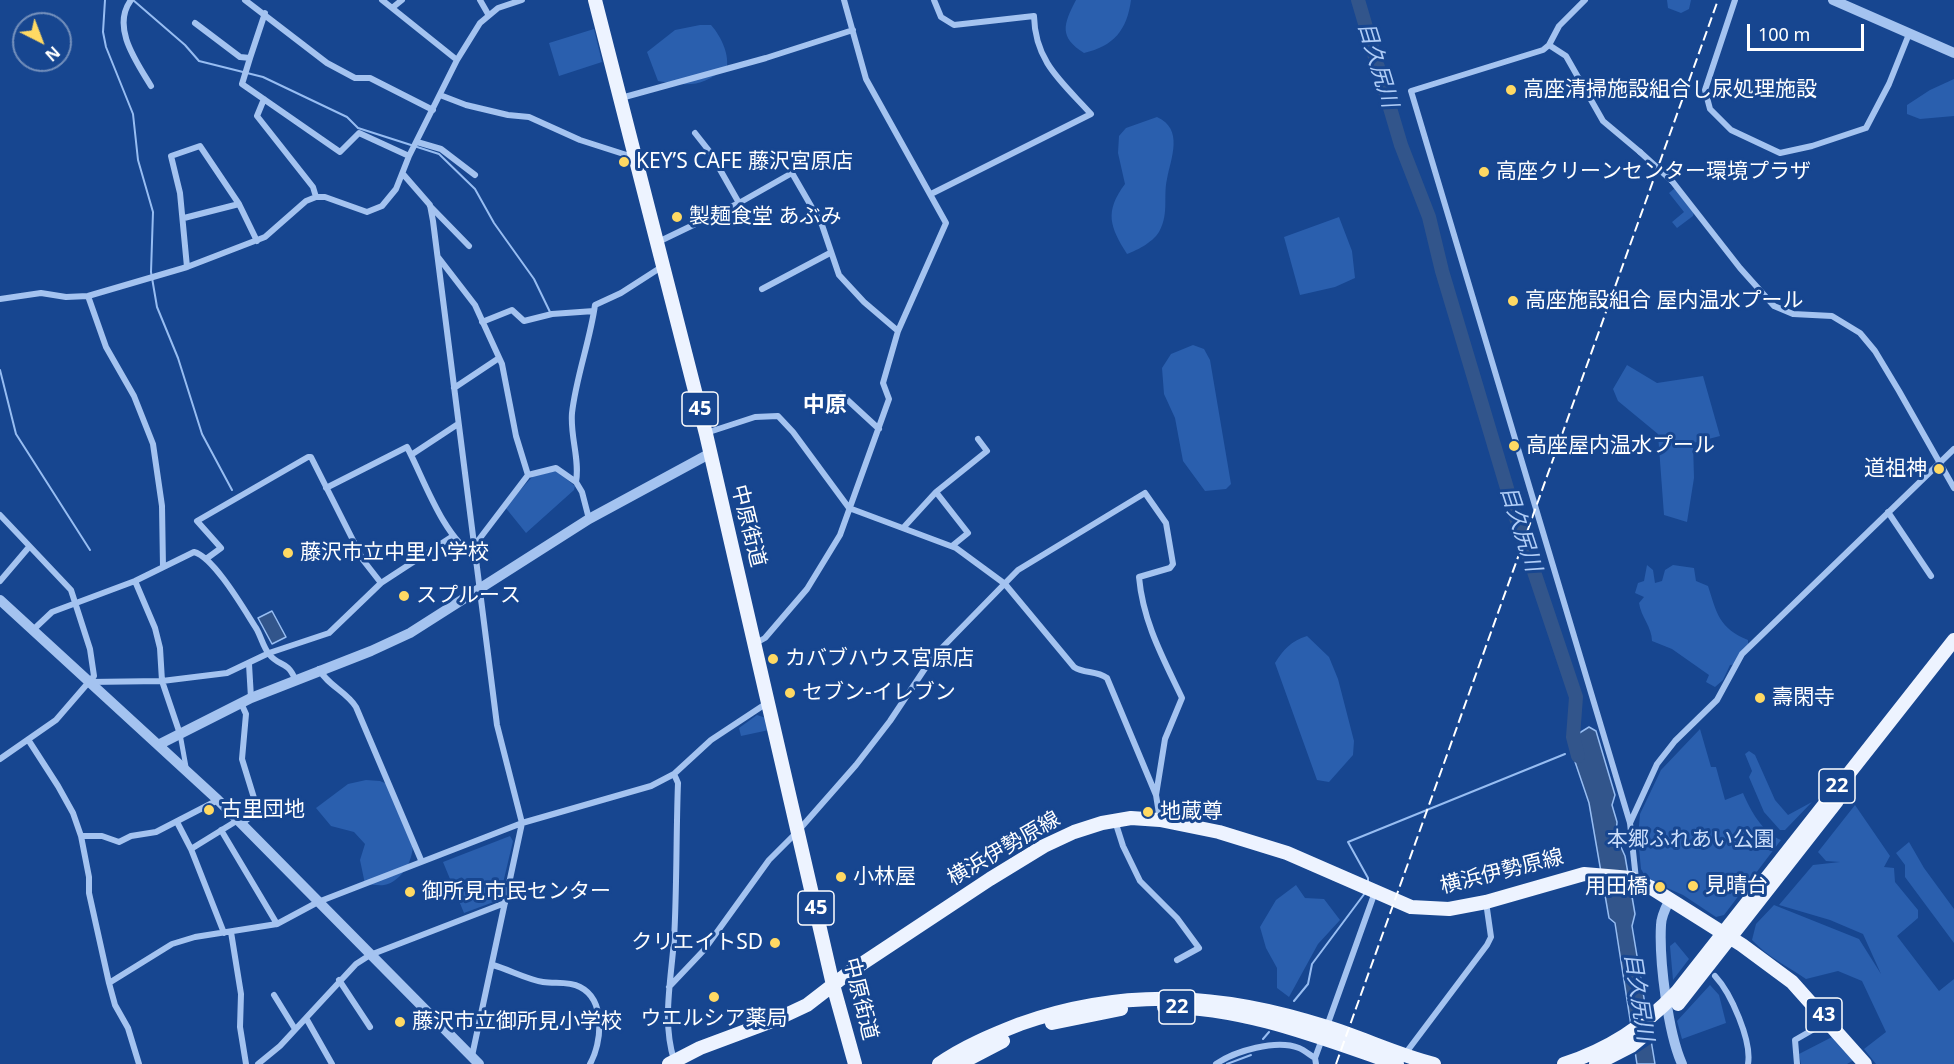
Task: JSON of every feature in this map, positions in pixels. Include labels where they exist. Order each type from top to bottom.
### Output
[{"type":"main road","name":"中原街道","points":[[595,0],[706,434],[833,985],[855,1064]]},
{"type":"main road","name":"22","points":[[1596,1064],[1631,1046],[1677,998],[1954,640]]},
{"type":"main road","name":"22","points":[[1726,935],[1954,652]]},
{"type":"main road","name":"横浜伊勢原線","points":[[671,1062],[790,1014],[898,939],[1044,846],[1074,832],[1115,821],[1131,818],[1160,820],[1200,827],[1265,845],[1411,906],[1427,910],[1449,909],[1486,902],[1565,877],[1598,873],[1635,879]]},
{"type":"main road","points":[[1635,879],[1726,935]]},
{"type":"main road","name":"43","points":[[1726,935],[1792,982],[1865,1064]]},
{"type":"main road","name":"22","points":[[939,1064],[974,1044],[1046,1015],[1100,1002],[1183,998],[1227,1002],[1269,1010],[1324,1033],[1401,1059],[1434,1064]]},
{"type":"main road","name":"22","points":[[1564,1064],[1628,1036],[1677,998]]},
{"type":"main road","name":"22","points":[[959,1064],[1009,1038],[1048,1024],[1137,1007],[1180,1007],[1225,1012],[1324,1033]]},
{"type":"street","points":[[245,0],[265,13],[327,63],[355,78],[370,78],[433,110]]},
{"type":"street","points":[[382,0],[457,60]]},
{"type":"street","points":[[392,8],[402,0]]},
{"type":"street","points":[[480,0],[488,14]]},
{"type":"street","points":[[0,299],[41,293],[66,297],[88,296],[187,267],[257,241],[275,230],[306,201],[316,197],[325,197],[358,210],[374,210],[389,200],[457,60],[488,14],[522,0]]},
{"type":"street","points":[[756,643],[765,638],[807,589],[840,535],[890,399],[883,383],[898,331],[946,223],[932,194],[866,79],[844,0]]},
{"type":"street","points":[[932,194],[1091,114],[1041,56],[1034,38],[1034,16],[954,25],[941,17],[934,0]]},
{"type":"street","points":[[1585,0],[1559,26],[1549,45],[1543,50],[1411,91],[1630,823],[1635,879]]},
{"type":"street","points":[[1735,0],[1705,90],[1710,109],[1731,130],[1780,153],[1812,146],[1866,128],[1889,84],[1909,34]]},
{"type":"street","points":[[1833,0],[1954,52]]},
{"type":"street","points":[[131,1],[123,18],[123,30],[151,86]]},
{"type":"street","points":[[265,13],[242,84],[340,152],[359,133],[409,156]]},
{"type":"street","points":[[195,23],[240,57],[250,58]]},
{"type":"street","points":[[620,98],[766,58],[853,30]]},
{"type":"street","points":[[1549,45],[1566,56],[1603,121],[1672,181],[1740,268],[1774,306],[1793,314],[1832,316],[1860,333],[1875,351],[1954,488]]},
{"type":"street","points":[[440,95],[476,108],[529,117],[580,140],[636,158]]},
{"type":"street","points":[[264,99],[257,116],[313,187],[316,197]]},
{"type":"street","points":[[695,133],[710,152],[739,203]]},
{"type":"street","points":[[415,145],[441,149],[475,175]]},
{"type":"street","points":[[187,267],[184,218],[171,156],[200,146],[239,204],[257,241]]},
{"type":"street","points":[[658,242],[739,203],[792,173],[822,225],[839,275],[898,331]]},
{"type":"street","points":[[403,174],[469,246]]},
{"type":"street","points":[[184,218],[239,204]]},
{"type":"street","points":[[430,206],[497,725],[522,823],[476,1060]]},
{"type":"street","points":[[762,289],[830,253]]},
{"type":"street","points":[[437,256],[475,305],[499,357],[528,475]]},
{"type":"street","points":[[576,482],[578,470],[571,430],[573,411],[595,305],[600,300],[621,292],[664,266]]},
{"type":"street","points":[[88,296],[106,347],[134,396],[153,444],[164,518],[161,544],[163,567]]},
{"type":"street","points":[[482,322],[512,309],[524,321],[552,314],[594,311]]},
{"type":"street","points":[[454,388],[499,357]]},
{"type":"street","points":[[841,394],[879,429]]},
{"type":"street","points":[[706,434],[755,417],[778,416],[793,432],[849,508],[879,522],[904,527],[952,546],[1005,584],[1074,667],[1080,671],[1095,671],[1107,678],[1156,795],[1160,820]]},
{"type":"street","points":[[411,454],[458,424]]},
{"type":"street","points":[[904,527],[936,492],[987,451],[978,439]]},
{"type":"street","points":[[326,488],[407,447],[453,536],[462,547],[475,556]]},
{"type":"street","points":[[1630,823],[1657,764],[1675,741],[1717,700],[1742,654],[1954,448]]},
{"type":"street","points":[[158,744],[246,700],[396,640],[589,519],[709,454]]},
{"type":"street","points":[[206,559],[221,548],[197,521],[311,457],[363,560],[381,583]]},
{"type":"street","points":[[474,546],[528,475],[556,468],[576,482],[582,492],[589,519]]},
{"type":"street","points":[[936,492],[968,533],[952,546]]},
{"type":"street","points":[[669,987],[704,950],[769,860],[798,831],[890,722],[932,658],[1018,570],[1032,559],[1144,493],[1166,523],[1173,564],[1170,568],[1139,577],[1141,599],[1155,641],[1182,698],[1165,739],[1156,795]]},
{"type":"street","points":[[1888,512],[1931,576]]},
{"type":"street","points":[[0,515],[64,580],[76,602],[92,660],[94,676],[56,720],[29,741],[0,759]]},
{"type":"street","points":[[88,682],[162,681],[227,674],[269,653],[335,630],[381,583],[453,536]]},
{"type":"street","points":[[0,581],[29,547]]},
{"type":"street","points":[[34,629],[52,612],[135,581],[194,552],[206,559],[256,628],[269,653],[290,667],[295,679]]},
{"type":"street","points":[[135,581],[160,648],[162,681],[180,734],[187,771]]},
{"type":"street","points":[[0,600],[218,800],[476,1060]]},
{"type":"street","points":[[191,849],[258,811],[242,759],[249,664]]},
{"type":"street","points":[[320,669],[326,681],[348,696],[356,706],[422,860]]},
{"type":"street","points":[[109,983],[172,944],[277,924],[318,902],[522,823],[626,795],[674,774],[718,735],[768,702]]},
{"type":"street","points":[[29,741],[73,813],[81,836],[89,877],[89,893],[109,983],[115,1005],[128,1028],[139,1064]]},
{"type":"street","points":[[671,1062],[669,987],[674,936],[678,783],[674,774]]},
{"type":"street","points":[[81,836],[102,836],[119,842],[131,836],[156,832],[218,800]]},
{"type":"street","points":[[1115,821],[1123,846],[1140,881],[1177,918],[1200,948],[1178,960]]},
{"type":"street","points":[[177,822],[227,932],[241,994],[240,1028],[246,1064]]},
{"type":"street","points":[[221,830],[277,924]]},
{"type":"street","points":[[1216,1064],[1242,1050],[1287,1046],[1298,1048],[1315,1061],[1370,889]]},
{"type":"street","points":[[1670,899],[1660,924],[1661,939],[1670,1028],[1682,1064]]},
{"type":"street","points":[[1401,1059],[1487,945],[1491,937],[1486,902]]},
{"type":"street","points":[[258,1064],[306,1018],[339,980],[370,955],[505,903]]},
{"type":"street","points":[[493,965],[539,981],[570,984],[585,991],[596,1010],[600,1026],[600,1038],[590,1064]]},
{"type":"street","points":[[1715,976],[1730,996],[1748,1045],[1748,1064]]},
{"type":"street","points":[[339,980],[370,1028]]},
{"type":"street","points":[[274,995],[295,1029]]},
{"type":"street","points":[[306,1018],[332,1064]]},
{"type":"street","points":[[1797,1064],[1795,1040],[1828,1021]]},
{"type":"green space","points":[[1076,0],[1131,0],[1126,20],[1117,35],[1103,46],[1084,53],[1070,41],[1066,30],[1068,17]]},
{"type":"green space","points":[[1667,0],[1691,0],[1689,9],[1681,13],[1668,8]]},
{"type":"green space","points":[[711,25],[718,34],[725,50],[727,67],[709,79],[694,84],[658,81],[647,52],[675,30]]},
{"type":"green space","points":[[594,29],[602,62],[559,76],[549,43]]},
{"type":"green space","points":[[1954,79],[1954,116],[1920,119],[1907,114],[1907,105],[1930,90]]},
{"type":"green space","points":[[1157,117],[1171,129],[1174,145],[1166,186],[1163,223],[1154,238],[1141,248],[1127,254],[1113,227],[1112,219],[1114,203],[1125,184],[1118,153],[1119,136],[1126,128]]},
{"type":"green space","points":[[1675,188],[1694,212],[1693,216],[1677,228],[1672,222],[1684,212],[1669,193]]},
{"type":"green space","points":[[1339,217],[1352,251],[1355,278],[1335,287],[1300,295],[1284,237]]},
{"type":"green space","points":[[1193,345],[1204,349],[1210,360],[1231,484],[1226,489],[1205,491],[1183,461],[1175,418],[1164,394],[1162,368],[1171,354]]},
{"type":"green space","points":[[1627,365],[1657,383],[1703,376],[1720,436],[1693,443],[1694,478],[1687,522],[1664,515],[1658,434],[1618,401],[1613,389]]},
{"type":"green space","points":[[556,471],[575,486],[574,490],[526,533],[505,507],[533,476]]},
{"type":"green space","points":[[1647,565],[1653,570],[1655,583],[1662,581],[1665,570],[1673,565],[1694,568],[1696,581],[1708,586],[1720,619],[1731,630],[1748,640],[1748,648],[1738,664],[1730,665],[1723,680],[1715,687],[1706,682],[1709,675],[1672,649],[1652,641],[1639,603],[1644,597],[1635,593],[1638,583],[1644,581]]},
{"type":"green space","points":[[1307,636],[1329,657],[1338,679],[1354,741],[1353,755],[1329,782],[1317,780],[1275,663],[1288,646]]},
{"type":"green space","points":[[757,715],[766,718],[769,730],[741,736],[739,728]]},
{"type":"green space","name":"本郷ふれあい公園","points":[[1700,729],[1711,767],[1716,767],[1725,800],[1743,793],[1763,827],[1781,840],[1724,915],[1716,917],[1683,895],[1647,879],[1641,869],[1638,838],[1640,814],[1661,770]]},
{"type":"green space","points":[[1749,751],[1755,755],[1775,800],[1788,815],[1812,802],[1785,830],[1780,830],[1764,812],[1749,777],[1752,771],[1745,754]]},
{"type":"green space","points":[[366,780],[380,781],[392,786],[412,840],[412,854],[406,868],[397,879],[384,885],[365,884],[360,860],[365,844],[354,832],[331,826],[316,808],[348,784]]},
{"type":"green space","points":[[1855,805],[1890,856],[1884,867],[1894,868],[1895,882],[1918,910],[1918,918],[1897,936],[1939,991],[1954,979],[1954,1064],[1876,1064],[1864,1049],[1886,1032],[1862,981],[1838,971],[1806,979],[1771,956],[1752,940],[1756,924],[1774,905],[1859,939],[1881,974],[1863,934],[1830,920],[1779,905],[1813,865],[1840,862],[1826,861],[1818,852]]},
{"type":"green space","points":[[510,836],[513,841],[499,900],[464,913],[443,862]]},
{"type":"green space","points":[[1909,842],[1924,868],[1954,909],[1954,943],[1905,877],[1905,865],[1896,853]]},
{"type":"green space","points":[[1296,885],[1305,898],[1324,899],[1340,920],[1318,944],[1289,997],[1277,988],[1277,968],[1266,948],[1260,927],[1276,900]]},
{"type":"green space","points":[[1675,942],[1689,959],[1673,980],[1670,946]]},
{"type":"green space","points":[[1710,985],[1719,995],[1726,1023],[1682,1039],[1677,1021]]},
{"type":"green space","points":[[1834,1036],[1854,1060],[1847,1064],[1801,1064],[1799,1054]]},
{"type":"water","points":[[272,611],[286,637],[272,644],[258,618]]},
{"type":"water","points":[[1589,727],[1596,731],[1615,795],[1612,805],[1617,822],[1616,836],[1625,856],[1635,914],[1632,926],[1655,1064],[1637,1064],[1615,923],[1609,918],[1589,803],[1569,744],[1573,737]]},
{"type":"pier","points":[[1649,1007],[1655,1041],[1633,1056],[1628,1024]]},
{"type":"waterway","points":[[105,0],[103,32],[106,47],[133,114],[138,160],[153,212],[151,272],[157,307],[178,358],[202,434],[232,490]]},
{"type":"waterway","points":[[133,0],[185,45],[199,61],[263,77],[347,117],[358,128],[439,154],[475,189],[494,223],[534,279],[550,312]]},
{"type":"waterway","name":"目久尻川","points":[[1358,0],[1401,145],[1429,217],[1442,271],[1515,515],[1576,697],[1573,737],[1578,756]]},
{"type":"waterway","points":[[0,370],[16,434],[90,550]]},
{"type":"waterway","points":[[1368,881],[1348,842],[1565,754]]},
{"type":"waterway","points":[[1294,1001],[1308,984],[1312,964],[1365,893]]},
{"type":"waterway","points":[[1263,1039],[1269,1032]]},
{"type":"waterway","points":[[1227,1064],[1251,1055]]},
{"type":"railway","points":[[1336,1064],[1718,0]]},
{"type":"place","name":"高座清掃施設組合し尿処理施設","points":[[1511,90]]},
{"type":"place","name":"KEY’S CAFE 藤沢宮原店","points":[[624,162]]},
{"type":"place","name":"高座クリーンセンター環境プラザ","points":[[1484,172]]},
{"type":"place","name":"製麺食堂 あぶみ","points":[[677,217]]},
{"type":"place","name":"高座施設組合 屋内温水プール","points":[[1513,301]]},
{"type":"place","name":"高座屋内温水プール","points":[[1514,446]]},
{"type":"place","name":"道祖神","points":[[1939,469]]},
{"type":"place","name":"藤沢市立中里小学校","points":[[288,553]]},
{"type":"place","name":"スプルース","points":[[404,596]]},
{"type":"place","name":"カバブハウス宮原店","points":[[773,659]]},
{"type":"place","name":"セブン-イレブン","points":[[790,693]]},
{"type":"place","name":"壽閑寺","points":[[1760,698]]},
{"type":"place","name":"古里団地","points":[[209,810]]},
{"type":"place","name":"地蔵尊","points":[[1148,812]]},
{"type":"place","name":"小林屋","points":[[841,877]]},
{"type":"place","name":"見晴台","points":[[1693,886]]},
{"type":"place","name":"用田橋","points":[[1660,887]]},
{"type":"place","name":"御所見市民センター","points":[[410,892]]},
{"type":"place","name":"クリエイトSD","points":[[775,943]]},
{"type":"place","name":"ウエルシア薬局","points":[[714,997]]},
{"type":"place","name":"藤沢市立御所見小学校","points":[[400,1022]]},
{"type":"district","name":"中原","points":[[825,406]]}]
